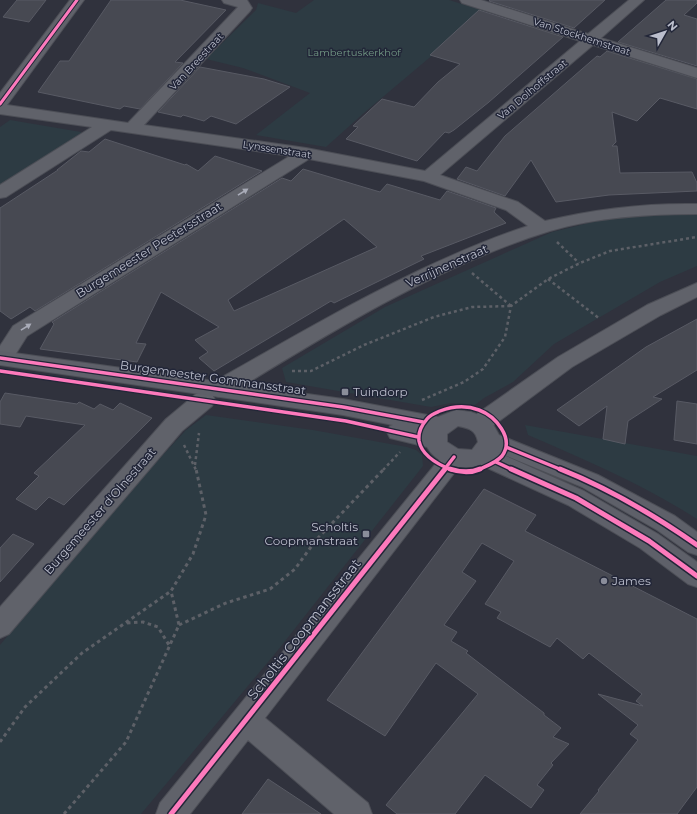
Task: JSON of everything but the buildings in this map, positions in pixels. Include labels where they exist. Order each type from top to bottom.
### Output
[{"type":"street","points":[[0,104],[77,0]]},
{"type":"street","name":"Van Breestraat","points":[[132,128],[245,8],[242,3],[229,0]]},
{"type":"street","name":"Van Stockhemstraat","points":[[467,0],[697,73]]},
{"type":"street","name":"Van Dolhoffstraat","points":[[428,177],[637,0]]},
{"type":"street","name":"Lynssenstraat","points":[[0,109],[306,153],[428,177],[512,206],[547,233]]},
{"type":"street","points":[[0,193],[107,125]]},
{"type":"street","name":"Burgemeester Peetersstraat","points":[[1,362],[20,331],[306,153]]},
{"type":"street","name":"Verrijnenstraat","points":[[212,395],[306,338],[392,290],[496,243],[547,233],[608,214],[697,209]]},
{"type":"street","points":[[483,440],[565,362],[616,331],[697,289]]},
{"type":"street","name":"Burgemeester Gommansstraat","points":[[1,362],[212,395],[346,421],[408,427],[443,441],[467,459],[483,440]]},
{"type":"street","name":"Burgemeester d'Olnestraat","points":[[0,626],[174,425],[212,395]]},
{"type":"street","points":[[443,441],[444,423],[456,418],[467,419],[483,440],[576,498],[649,541],[697,576]]},
{"type":"street","points":[[483,440],[590,481],[666,523],[697,545]]},
{"type":"street","name":"Scholtis Coopmansstraat","points":[[172,814],[246,720],[443,441]]},
{"type":"street","points":[[246,720],[357,814]]},
{"type":"path","points":[[547,233],[580,263]]},
{"type":"path","points":[[251,371],[311,371],[364,345],[434,317],[472,307],[511,306],[548,279],[580,263],[610,251],[697,236]]},
{"type":"path","points":[[472,273],[511,306]]},
{"type":"path","points":[[548,279],[616,331]]},
{"type":"path","points":[[178,625],[226,603],[270,588],[295,569],[320,536],[399,453],[415,403],[464,382],[484,369],[505,337],[511,306]]},
{"type":"path","points":[[0,742],[25,707],[82,653],[171,591],[193,554],[206,515],[195,466]]},
{"type":"path","points":[[64,814],[126,742],[178,625],[171,591]]},
{"type":"path","points":[[126,623],[143,622],[158,627],[169,645]]},
{"type":"green space","name":"Lambertuskerkhof","points":[[314,0],[449,0],[485,11],[365,112],[326,147],[256,135],[310,93],[243,68],[206,59],[256,10],[258,3],[296,13]]},
{"type":"green space","points":[[10,120],[81,132],[81,138],[0,190],[0,127]]},
{"type":"green space","points":[[697,214],[697,266],[660,282],[554,344],[513,382],[484,398],[475,405],[451,403],[431,407],[286,382],[282,368],[385,307],[552,232],[597,221],[643,215]]},
{"type":"green space","points":[[206,415],[313,430],[407,447],[416,450],[422,455],[423,466],[278,650],[141,814],[0,814],[0,645],[113,509],[186,430]]},
{"type":"green space","points":[[525,425],[697,456],[697,519],[636,484],[528,435]]},
{"type":"cycle path","points":[[0,104],[77,0]]},
{"type":"cycle path","points":[[0,358],[343,407],[423,422]]},
{"type":"cycle path","points":[[0,371],[346,421],[418,437]]},
{"type":"cycle path","points":[[453,406],[480,410],[488,414],[500,426],[506,441],[502,456],[495,462],[476,471],[457,471],[439,465],[426,454],[419,441],[420,427],[431,415],[453,406]]},
{"type":"cycle path","points":[[506,447],[590,481],[666,523],[697,545]]},
{"type":"cycle path","points":[[171,814],[454,457]]},
{"type":"cycle path","points":[[496,462],[576,498],[649,541],[697,576]]},
{"type":"place","name":"Tuindorp","points":[[345,392]]},
{"type":"place","name":"Scholtis Coopmanstraat","points":[[366,534]]},
{"type":"place","name":"James","points":[[604,581]]}]
